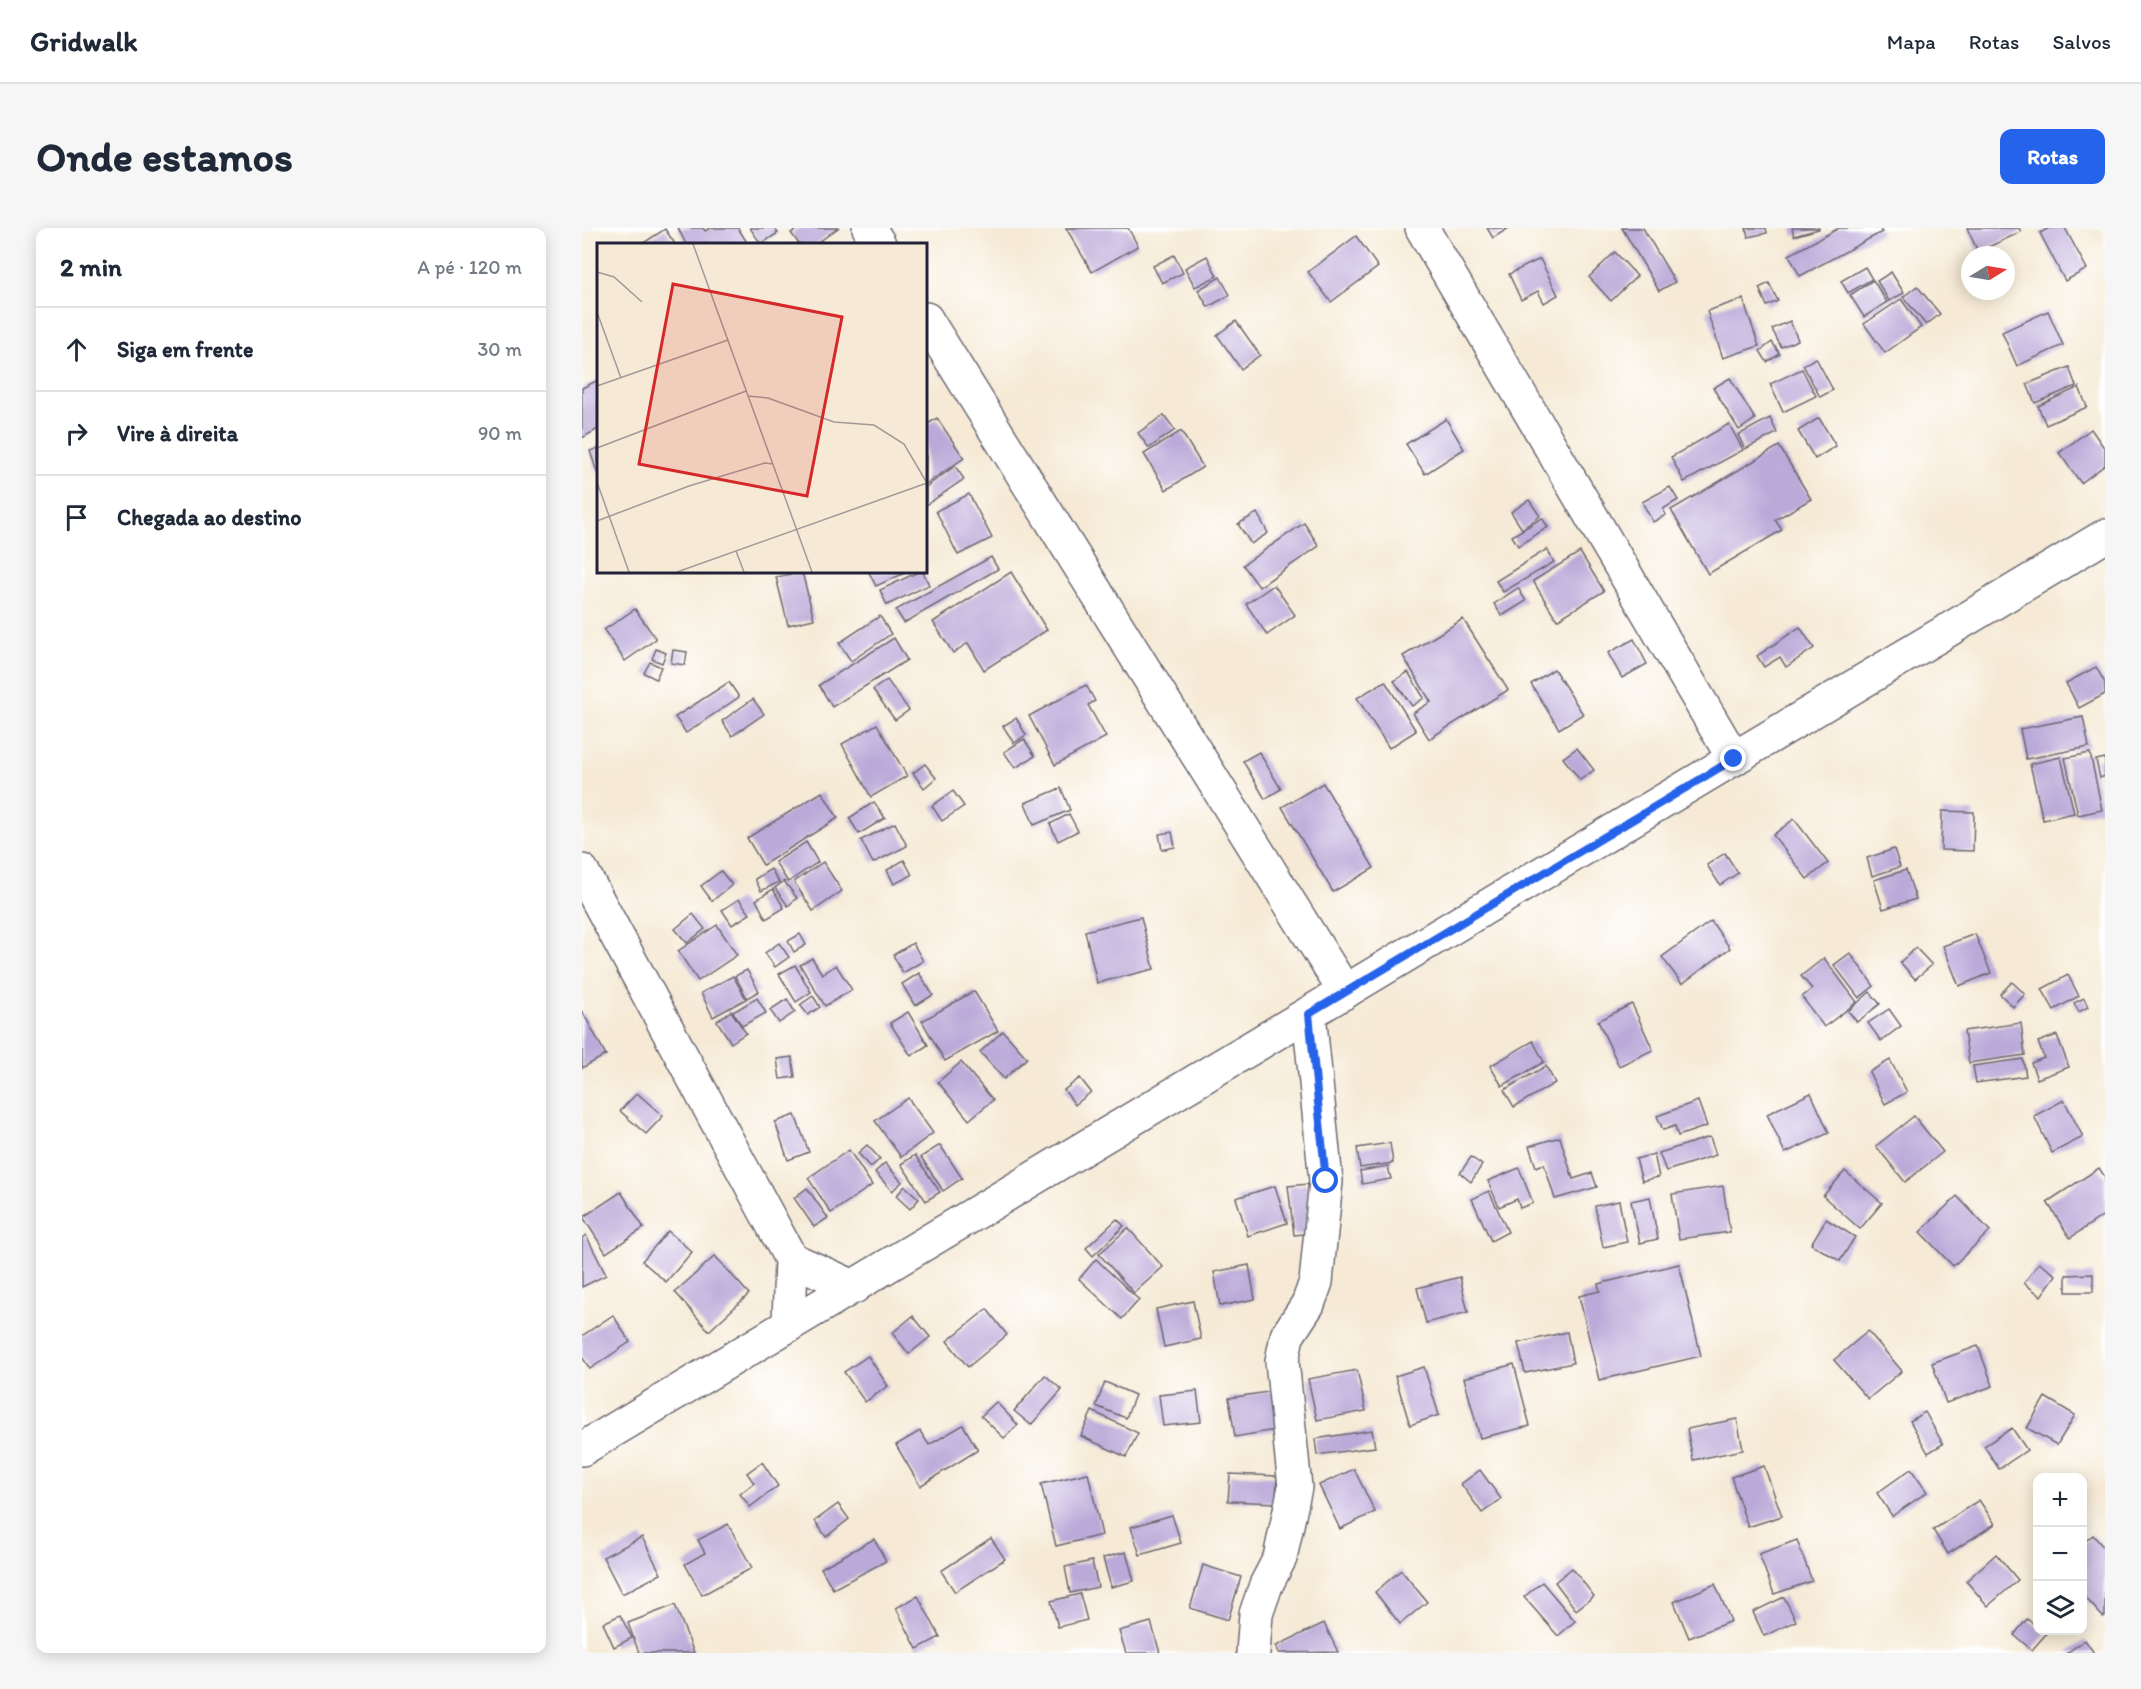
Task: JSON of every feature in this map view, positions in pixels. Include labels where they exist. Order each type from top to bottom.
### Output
[{"type":"street","points":[[869,228],[878,243]]},
{"type":"street","points":[[1422,228],[1734,759]]},
{"type":"street","points":[[927,321],[1345,992]]},
{"type":"street","points":[[582,1449],[2105,536]]},
{"type":"street","points":[[582,871],[791,1260],[789,1325]]},
{"type":"street","points":[[1253,1653],[1257,1614],[1266,1585],[1280,1558],[1295,1487],[1282,1361],[1287,1336],[1308,1304],[1316,1282],[1326,1181],[1309,1014]]},
{"type":"street","points":[[791,1260],[854,1287]]},
{"type":"building","points":[[678,228],[703,228],[705,231],[710,228],[738,228],[747,243],[686,243]]},
{"type":"building","points":[[750,228],[774,228],[778,233],[763,243]]},
{"type":"building","points":[[799,228],[838,228],[817,243],[798,243],[791,233]]},
{"type":"building","points":[[1066,228],[1128,228],[1138,246],[1092,272]]},
{"type":"building","points":[[1487,228],[1509,228],[1493,238]]},
{"type":"building","points":[[1622,228],[1643,228],[1675,282],[1659,291]]},
{"type":"building","points":[[1746,228],[1766,228],[1767,233],[1748,237]]},
{"type":"building","points":[[1792,228],[1819,228],[1819,229],[1794,236]]},
{"type":"building","points":[[1839,228],[1879,228],[1882,232],[1800,276],[1789,255]]},
{"type":"building","points":[[1967,228],[2019,228],[2021,232],[1991,246],[1975,246]]},
{"type":"building","points":[[2049,228],[2065,228],[2087,269],[2065,281],[2040,233]]},
{"type":"building","points":[[665,229],[674,243],[644,243]]},
{"type":"building","points":[[1356,236],[1378,267],[1331,302],[1308,272]]},
{"type":"building","points":[[1615,252],[1637,276],[1611,301],[1589,277]]},
{"type":"building","points":[[1174,255],[1183,273],[1162,283],[1153,266]]},
{"type":"building","points":[[1207,256],[1217,276],[1195,287],[1185,268]]},
{"type":"building","points":[[1540,259],[1558,295],[1544,303],[1538,291],[1521,300],[1509,274]]},
{"type":"building","points":[[1865,267],[1872,279],[1848,293],[1841,281]]},
{"type":"building","points":[[1891,272],[1904,293],[1889,301],[1877,281]]},
{"type":"building","points":[[1220,277],[1230,295],[1208,307],[1198,290]]},
{"type":"building","points":[[1873,280],[1887,302],[1864,317],[1850,295]]},
{"type":"building","points":[[1769,283],[1778,301],[1767,306],[1759,288]]},
{"type":"building","points":[[1917,286],[1940,314],[1926,325],[1903,297]]},
{"type":"building","points":[[1743,299],[1759,346],[1723,358],[1707,311]]},
{"type":"building","points":[[1901,299],[1921,327],[1885,353],[1864,324]]},
{"type":"building","points":[[2048,311],[2063,345],[2017,366],[2002,332]]},
{"type":"building","points":[[1236,321],[1260,355],[1241,369],[1217,335]]},
{"type":"building","points":[[1790,321],[1798,340],[1781,347],[1772,329]]},
{"type":"building","points":[[1772,342],[1780,354],[1767,362],[1760,351]]},
{"type":"building","points":[[1816,358],[1833,390],[1820,397],[1803,365]]},
{"type":"building","points":[[2069,367],[2076,386],[2035,403],[2027,384]]},
{"type":"building","points":[[1802,369],[1816,396],[1783,412],[1770,384]]},
{"type":"building","points":[[1730,378],[1755,419],[1739,430],[1713,388]]},
{"type":"building","points":[[597,380],[597,430],[582,438],[582,388]]},
{"type":"building","points":[[2079,387],[2087,407],[2046,425],[2038,406]]},
{"type":"building","points":[[1164,415],[1175,430],[1149,448],[1138,433]]},
{"type":"building","points":[[937,418],[964,458],[927,483],[927,424]]},
{"type":"building","points":[[1770,418],[1777,433],[1745,449],[1738,435]]},
{"type":"building","points":[[1819,418],[1836,446],[1815,459],[1798,431]]},
{"type":"building","points":[[1446,419],[1464,449],[1425,474],[1406,444]]},
{"type":"building","points":[[1729,424],[1743,450],[1684,482],[1671,457]]},
{"type":"building","points":[[2091,429],[2105,449],[2105,465],[2081,483],[2059,453]]},
{"type":"building","points":[[1181,431],[1203,467],[1166,490],[1144,454]]},
{"type":"building","points":[[1779,446],[1811,499],[1775,520],[1782,530],[1708,574],[1671,510]]},
{"type":"building","points":[[597,448],[597,472],[590,451]]},
{"type":"building","points":[[955,466],[964,479],[927,504],[927,486]]},
{"type":"building","points":[[1670,487],[1678,500],[1663,509],[1666,515],[1653,522],[1642,502]]},
{"type":"building","points":[[969,494],[992,538],[958,555],[936,511]]},
{"type":"building","points":[[1529,500],[1540,516],[1522,529],[1511,512]]},
{"type":"building","points":[[1257,513],[1268,533],[1251,544],[1238,524]]},
{"type":"building","points":[[1542,518],[1548,527],[1518,546],[1512,536]]},
{"type":"building","points":[[1304,523],[1319,546],[1259,587],[1243,565]]},
{"type":"building","points":[[1547,549],[1554,562],[1503,592],[1496,581]]},
{"type":"building","points":[[1580,552],[1604,591],[1557,620],[1533,581]]},
{"type":"building","points":[[991,557],[998,569],[904,623],[896,610]]},
{"type":"building","points":[[1011,572],[1047,630],[984,670],[968,643],[953,653],[933,622]]},
{"type":"building","points":[[802,573],[814,619],[788,625],[776,577]]},
{"type":"building","points":[[870,573],[905,573],[876,586]]},
{"type":"building","points":[[916,573],[923,573],[929,585],[887,605],[880,590]]},
{"type":"building","points":[[1274,585],[1295,615],[1267,635],[1246,604]]},
{"type":"building","points":[[1518,588],[1526,601],[1502,616],[1494,604]]},
{"type":"building","points":[[635,609],[656,639],[625,661],[604,630]]},
{"type":"building","points":[[880,616],[891,634],[851,661],[839,643]]},
{"type":"building","points":[[1463,619],[1508,690],[1429,739],[1413,713],[1431,702],[1403,656]]},
{"type":"building","points":[[1800,627],[1814,648],[1786,667],[1780,657],[1764,667],[1757,656]]},
{"type":"building","points":[[894,638],[907,660],[832,707],[819,685]]},
{"type":"building","points":[[1634,639],[1647,664],[1622,678],[1608,653]]},
{"type":"building","points":[[656,649],[666,653],[662,663],[652,659]]},
{"type":"building","points":[[673,650],[687,652],[685,665],[671,663]]},
{"type":"building","points":[[650,662],[661,667],[656,679],[644,673]]},
{"type":"building","points":[[2096,667],[2105,683],[2105,694],[2079,708],[2066,683]]},
{"type":"building","points":[[1554,669],[1583,714],[1559,729],[1531,684]]},
{"type":"building","points":[[1408,672],[1424,698],[1412,706],[1394,681]]},
{"type":"building","points":[[887,680],[909,710],[895,720],[873,690]]},
{"type":"building","points":[[1385,681],[1416,731],[1389,748],[1357,698]]},
{"type":"building","points":[[729,682],[739,697],[686,733],[675,717]]},
{"type":"building","points":[[1086,685],[1095,701],[1088,705],[1106,737],[1055,765],[1029,716]]},
{"type":"building","points":[[753,699],[764,714],[732,736],[722,721]]},
{"type":"building","points":[[2083,717],[2089,747],[2026,759],[2020,729]]},
{"type":"building","points":[[1016,718],[1026,735],[1014,743],[1003,726]]},
{"type":"building","points":[[877,724],[907,776],[871,797],[842,744]]},
{"type":"building","points":[[1024,739],[1035,756],[1015,768],[1004,752]]},
{"type":"building","points":[[1577,748],[1594,770],[1580,780],[1563,758]]},
{"type":"building","points":[[1259,752],[1281,789],[1265,799],[1243,761]]},
{"type":"building","points":[[2090,753],[2102,810],[2078,815],[2065,758]]},
{"type":"building","points":[[2061,757],[2074,813],[2043,820],[2030,764]]},
{"type":"building","points":[[2105,758],[2105,776],[2100,778],[2096,760]]},
{"type":"building","points":[[925,764],[936,778],[924,788],[913,773]]},
{"type":"building","points":[[1323,783],[1374,868],[1333,892],[1282,807]]},
{"type":"building","points":[[1061,788],[1070,810],[1034,825],[1025,803]]},
{"type":"building","points":[[953,791],[964,806],[942,821],[932,806]]},
{"type":"building","points":[[822,792],[838,818],[763,865],[747,838]]},
{"type":"building","points":[[874,802],[885,818],[859,834],[849,818]]},
{"type":"building","points":[[1942,811],[1974,812],[1973,851],[1941,850]]},
{"type":"building","points":[[1069,814],[1078,831],[1058,841],[1050,824]]},
{"type":"building","points":[[1794,819],[1828,863],[1807,879],[1773,835]]},
{"type":"building","points":[[895,823],[907,846],[873,863],[861,840]]},
{"type":"building","points":[[1172,832],[1175,847],[1162,850],[1159,834]]},
{"type":"building","points":[[806,842],[818,862],[788,882],[775,862]]},
{"type":"building","points":[[1894,849],[1900,867],[1872,876],[1867,858]]},
{"type":"building","points":[[1725,853],[1738,873],[1720,885],[1707,865]]},
{"type":"building","points":[[904,860],[912,875],[894,884],[887,870]]},
{"type":"building","points":[[823,862],[842,891],[813,911],[794,882]]},
{"type":"building","points":[[771,869],[779,882],[761,891],[755,879]]},
{"type":"building","points":[[1906,870],[1916,899],[1883,909],[1874,880]]},
{"type":"building","points":[[721,871],[732,885],[712,901],[701,886]]},
{"type":"building","points":[[784,881],[797,898],[788,906],[775,888]]},
{"type":"building","points":[[773,889],[784,908],[766,919],[756,900]]},
{"type":"building","points":[[739,899],[750,914],[732,925],[722,910]]},
{"type":"building","points":[[693,914],[705,929],[687,943],[675,929]]},
{"type":"building","points":[[1141,917],[1154,969],[1097,983],[1085,931]]},
{"type":"building","points":[[1711,921],[1730,948],[1682,984],[1662,957]]},
{"type":"building","points":[[717,925],[737,955],[698,981],[678,951]]},
{"type":"building","points":[[800,934],[806,945],[794,952],[788,941]]},
{"type":"building","points":[[1975,934],[1991,973],[1959,986],[1943,946]]},
{"type":"building","points":[[779,943],[789,957],[775,967],[765,953]]},
{"type":"building","points":[[913,943],[923,961],[903,973],[893,955]]},
{"type":"building","points":[[1916,948],[1932,965],[1915,979],[1900,962]]},
{"type":"building","points":[[1850,953],[1874,986],[1859,998],[1834,965]]},
{"type":"building","points":[[812,958],[822,974],[836,965],[852,990],[825,1006],[800,965]]},
{"type":"building","points":[[1824,958],[1857,1002],[1824,1027],[1802,997],[1812,989],[1801,976]]},
{"type":"building","points":[[795,965],[811,992],[796,1002],[779,974]]},
{"type":"building","points":[[747,970],[759,991],[747,998],[735,976]]},
{"type":"building","points":[[919,973],[933,995],[915,1006],[902,984]]},
{"type":"building","points":[[2068,975],[2079,996],[2054,1010],[2042,989]]},
{"type":"building","points":[[733,976],[746,999],[713,1017],[701,993]]},
{"type":"building","points":[[2012,982],[2025,994],[2013,1007],[2000,994]]},
{"type":"building","points":[[974,991],[998,1031],[945,1061],[922,1021]]},
{"type":"building","points":[[1870,992],[1880,1004],[1857,1022],[1848,1011]]},
{"type":"building","points":[[813,996],[820,1007],[808,1015],[800,1005]]},
{"type":"building","points":[[757,998],[766,1013],[742,1026],[733,1012]]},
{"type":"building","points":[[2084,998],[2088,1007],[2079,1012],[2074,1003]]},
{"type":"building","points":[[787,999],[795,1012],[779,1023],[770,1010]]},
{"type":"building","points":[[1632,1004],[1653,1050],[1619,1066],[1598,1021]]},
{"type":"building","points":[[1889,1009],[1901,1026],[1881,1041],[1868,1023]]},
{"type":"building","points":[[582,1011],[606,1055],[582,1068]]},
{"type":"building","points":[[731,1011],[746,1033],[731,1043],[717,1021]]},
{"type":"building","points":[[908,1012],[928,1045],[911,1056],[890,1023]]},
{"type":"building","points":[[2021,1023],[2025,1055],[1969,1063],[1964,1031]]},
{"type":"building","points":[[1003,1031],[1027,1058],[1004,1079],[980,1052]]},
{"type":"building","points":[[2057,1035],[2069,1067],[2037,1079],[2031,1063],[2044,1058],[2038,1042]]},
{"type":"building","points":[[1533,1041],[1544,1062],[1502,1086],[1490,1066]]},
{"type":"building","points":[[792,1057],[795,1077],[780,1079],[777,1059]]},
{"type":"building","points":[[2023,1059],[2026,1076],[1976,1083],[1973,1066]]},
{"type":"building","points":[[1890,1060],[1907,1092],[1885,1104],[1869,1072]]},
{"type":"building","points":[[961,1062],[993,1100],[969,1120],[938,1082]]},
{"type":"building","points":[[1546,1066],[1555,1083],[1514,1107],[1504,1090]]},
{"type":"building","points":[[1080,1078],[1091,1092],[1075,1105],[1064,1090]]},
{"type":"building","points":[[637,1093],[663,1116],[646,1134],[620,1111]]},
{"type":"building","points":[[1811,1093],[1829,1133],[1785,1153],[1767,1114]]},
{"type":"building","points":[[908,1098],[933,1133],[901,1157],[875,1121]]},
{"type":"building","points":[[2064,1100],[2083,1137],[2052,1153],[2034,1116]]},
{"type":"building","points":[[1698,1101],[1707,1126],[1678,1136],[1675,1126],[1663,1130],[1657,1116]]},
{"type":"building","points":[[795,1115],[809,1152],[788,1160],[775,1122]]},
{"type":"building","points":[[1914,1116],[1943,1152],[1905,1182],[1876,1146]]},
{"type":"building","points":[[1560,1137],[1573,1179],[1592,1173],[1597,1187],[1555,1199],[1544,1164],[1536,1167],[1529,1146]]},
{"type":"building","points":[[1710,1137],[1716,1155],[1666,1171],[1659,1153]]},
{"type":"building","points":[[1390,1143],[1393,1163],[1360,1168],[1357,1148]]},
{"type":"building","points":[[867,1145],[880,1159],[871,1167],[858,1153]]},
{"type":"building","points":[[940,1145],[962,1178],[943,1191],[921,1157]]},
{"type":"building","points":[[849,1150],[872,1185],[831,1213],[808,1178]]},
{"type":"building","points":[[1654,1154],[1659,1177],[1642,1181],[1636,1159]]},
{"type":"building","points":[[915,1155],[940,1192],[926,1201],[901,1164]]},
{"type":"building","points":[[1471,1157],[1482,1165],[1471,1182],[1460,1173]]},
{"type":"building","points":[[885,1163],[902,1182],[892,1191],[875,1172]]},
{"type":"building","points":[[1388,1166],[1391,1179],[1362,1184],[1360,1171]]},
{"type":"building","points":[[1519,1168],[1533,1203],[1520,1208],[1517,1199],[1499,1207],[1488,1181]]},
{"type":"building","points":[[2099,1168],[2105,1177],[2105,1214],[2070,1238],[2047,1202]]},
{"type":"building","points":[[1845,1171],[1882,1203],[1860,1229],[1823,1196]]},
{"type":"building","points":[[1308,1184],[1314,1233],[1294,1235],[1288,1186]]},
{"type":"building","points":[[905,1186],[919,1199],[910,1209],[896,1196]]},
{"type":"building","points":[[1275,1186],[1287,1223],[1248,1236],[1236,1198]]},
{"type":"building","points":[[1723,1186],[1730,1232],[1679,1239],[1672,1194]]},
{"type":"building","points":[[807,1188],[828,1218],[814,1227],[794,1198]]},
{"type":"building","points":[[1489,1191],[1508,1232],[1491,1241],[1472,1199]]},
{"type":"building","points":[[621,1192],[644,1228],[606,1253],[583,1217]]},
{"type":"building","points":[[1957,1196],[1990,1231],[1953,1266],[1920,1232]]},
{"type":"building","points":[[1650,1197],[1658,1239],[1640,1243],[1631,1201]]},
{"type":"building","points":[[1619,1201],[1627,1242],[1603,1247],[1595,1206]]},
{"type":"building","points":[[1117,1219],[1124,1226],[1093,1256],[1086,1248]]},
{"type":"building","points":[[1826,1219],[1855,1237],[1840,1261],[1811,1244]]},
{"type":"building","points":[[1128,1228],[1163,1267],[1134,1293],[1099,1254]]},
{"type":"building","points":[[668,1231],[692,1252],[666,1282],[642,1261]]},
{"type":"building","points":[[586,1235],[606,1275],[582,1287],[582,1238]]},
{"type":"building","points":[[715,1256],[749,1294],[709,1331],[675,1292]]},
{"type":"building","points":[[1096,1259],[1139,1300],[1122,1319],[1079,1279]]},
{"type":"building","points":[[2039,1263],[2056,1275],[2041,1296],[2024,1283]]},
{"type":"building","points":[[1679,1264],[1701,1356],[1599,1380],[1579,1296],[1600,1291],[1598,1284]]},
{"type":"building","points":[[1249,1265],[1255,1299],[1220,1306],[1214,1272]]},
{"type":"building","points":[[2093,1274],[2093,1292],[2066,1292],[2066,1275]]},
{"type":"building","points":[[1460,1277],[1468,1312],[1426,1323],[1417,1288]]},
{"type":"building","points":[[1193,1301],[1201,1339],[1164,1347],[1156,1309]]},
{"type":"building","points":[[987,1309],[1007,1335],[968,1367],[947,1341]]},
{"type":"building","points":[[613,1315],[630,1342],[590,1369],[582,1357],[582,1336]]},
{"type":"building","points":[[913,1316],[930,1337],[909,1354],[892,1333]]},
{"type":"building","points":[[1868,1331],[1902,1371],[1868,1399],[1834,1360]]},
{"type":"building","points":[[1567,1332],[1573,1363],[1525,1373],[1518,1343]]},
{"type":"building","points":[[1978,1346],[1993,1386],[1946,1403],[1932,1363]]},
{"type":"building","points":[[868,1356],[888,1386],[865,1402],[844,1372]]},
{"type":"building","points":[[1514,1364],[1530,1426],[1480,1438],[1464,1378]]},
{"type":"building","points":[[1424,1367],[1439,1415],[1410,1425],[1395,1376]]},
{"type":"building","points":[[1357,1370],[1366,1411],[1317,1420],[1308,1379]]},
{"type":"building","points":[[1045,1375],[1062,1390],[1031,1425],[1014,1411]]},
{"type":"building","points":[[1105,1382],[1135,1395],[1126,1418],[1096,1406]]},
{"type":"building","points":[[1197,1391],[1201,1422],[1163,1426],[1159,1395]]},
{"type":"building","points":[[1274,1391],[1281,1429],[1235,1437],[1229,1398]]},
{"type":"building","points":[[2045,1397],[2075,1415],[2057,1445],[2027,1428]]},
{"type":"building","points":[[996,1402],[1018,1425],[1004,1438],[981,1416]]},
{"type":"building","points":[[1092,1411],[1138,1433],[1126,1457],[1081,1436]]},
{"type":"building","points":[[1925,1412],[1943,1444],[1928,1453],[1910,1421]]},
{"type":"building","points":[[1737,1419],[1743,1450],[1693,1460],[1687,1429]]},
{"type":"building","points":[[963,1425],[978,1450],[920,1486],[896,1445],[920,1431],[929,1445]]},
{"type":"building","points":[[2012,1428],[2027,1450],[1999,1469],[1984,1446]]},
{"type":"building","points":[[1372,1430],[1375,1447],[1317,1455],[1315,1439]]},
{"type":"building","points":[[762,1462],[778,1486],[750,1507],[740,1494],[754,1483],[747,1473]]},
{"type":"building","points":[[1764,1466],[1782,1516],[1748,1527],[1731,1477]]},
{"type":"building","points":[[1354,1469],[1375,1512],[1340,1529],[1319,1485]]},
{"type":"building","points":[[1911,1469],[1927,1492],[1892,1516],[1877,1493]]},
{"type":"building","points":[[1480,1470],[1501,1499],[1482,1513],[1461,1484]]},
{"type":"building","points":[[1088,1473],[1102,1535],[1056,1546],[1041,1484]]},
{"type":"building","points":[[1230,1474],[1277,1476],[1276,1503],[1228,1501]]},
{"type":"building","points":[[1979,1500],[1995,1524],[1948,1554],[1933,1530]]},
{"type":"building","points":[[838,1504],[849,1519],[826,1537],[815,1521]]},
{"type":"building","points":[[1172,1515],[1181,1543],[1140,1555],[1131,1527]]},
{"type":"building","points":[[728,1524],[752,1568],[702,1595],[685,1564],[705,1553],[698,1540]]},
{"type":"building","points":[[2093,1535],[2105,1549],[2105,1616],[2103,1617],[2087,1599],[2087,1540]]},
{"type":"building","points":[[642,1537],[661,1574],[622,1594],[603,1557]]},
{"type":"building","points":[[991,1538],[1005,1559],[955,1592],[941,1571]]},
{"type":"building","points":[[874,1539],[886,1561],[833,1589],[821,1568]]},
{"type":"building","points":[[1797,1540],[1812,1581],[1774,1594],[1759,1554]]},
{"type":"building","points":[[1126,1552],[1134,1581],[1111,1587],[1103,1558]]},
{"type":"building","points":[[1996,1554],[2018,1580],[1988,1606],[1966,1581]]},
{"type":"building","points":[[1092,1561],[1098,1587],[1070,1593],[1065,1567]]},
{"type":"building","points":[[1203,1565],[1241,1577],[1228,1620],[1190,1608]]},
{"type":"building","points":[[1572,1568],[1594,1596],[1576,1610],[1555,1582]]},
{"type":"building","points":[[1401,1570],[1427,1602],[1400,1624],[1375,1592]]},
{"type":"building","points":[[1542,1582],[1575,1621],[1558,1636],[1524,1597]]},
{"type":"building","points":[[1715,1584],[1731,1621],[1689,1638],[1674,1602]]},
{"type":"building","points":[[1080,1594],[1087,1620],[1058,1627],[1051,1601]]},
{"type":"building","points":[[918,1596],[940,1637],[917,1649],[896,1608]]},
{"type":"building","points":[[1784,1597],[1796,1621],[1764,1636],[1753,1612]]},
{"type":"building","points":[[675,1605],[694,1653],[639,1653],[628,1623]]},
{"type":"building","points":[[620,1615],[632,1638],[614,1647],[603,1623]]},
{"type":"building","points":[[2027,1619],[2033,1623],[2033,1635],[2045,1635],[2032,1650],[2014,1635]]},
{"type":"building","points":[[1151,1622],[1160,1653],[1126,1653],[1119,1631]]},
{"type":"building","points":[[1324,1623],[1338,1652],[1279,1653],[1276,1646]]},
{"type":"building","points":[[2085,1640],[2094,1653],[2067,1653]]},
{"type":"route","points":[[1326,1181],[1309,1014],[1734,759]]}]
